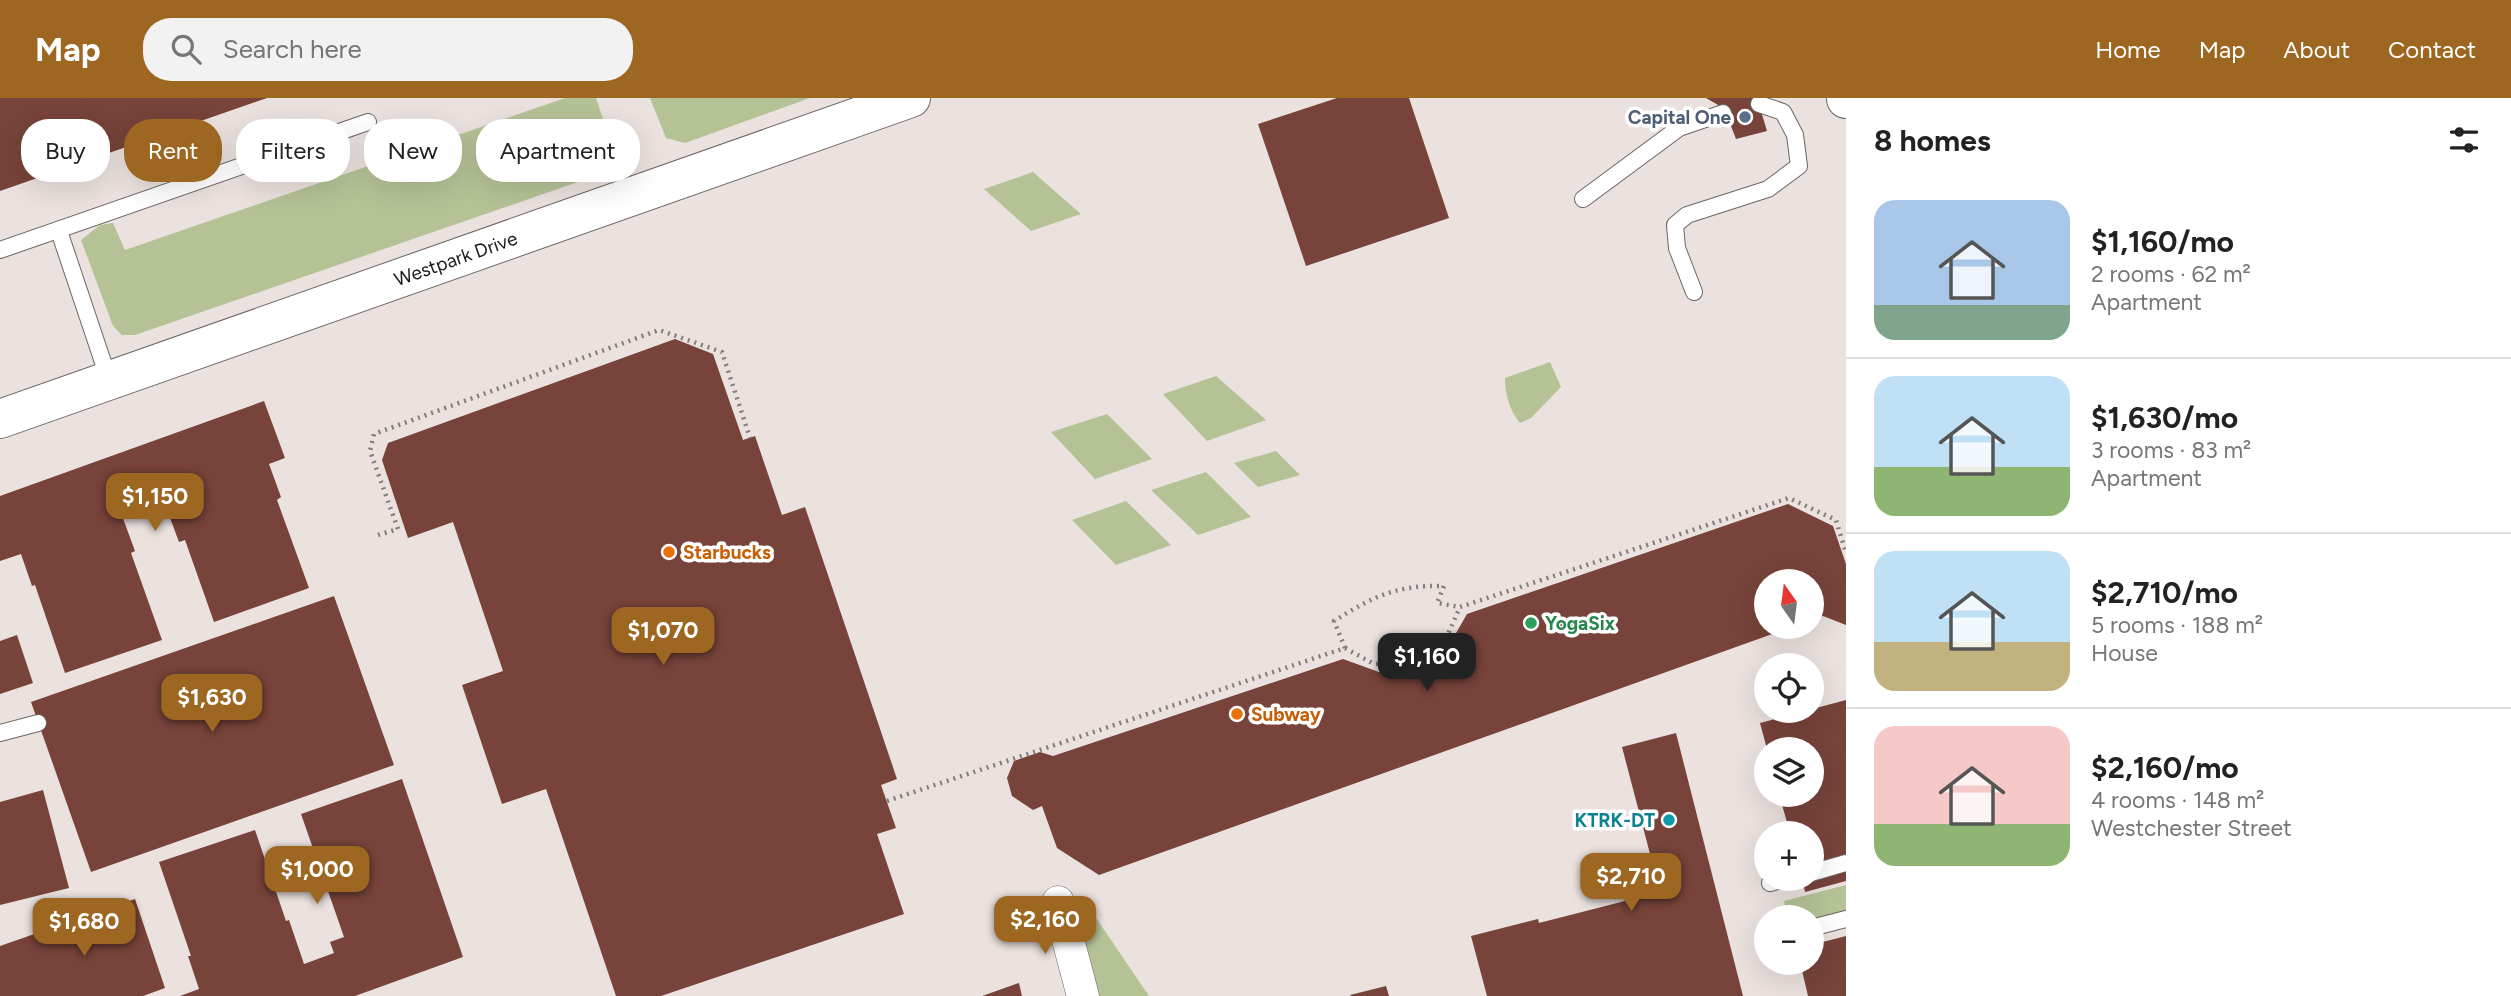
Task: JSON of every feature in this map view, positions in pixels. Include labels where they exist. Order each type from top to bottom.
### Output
[{"type":"main road","name":"Westpark Drive","points":[[0,419],[911,98]]},
{"type":"street","points":[[1058,902],[1083,996]]},
{"type":"lane","points":[[1694,292],[1677,248],[1675,225],[1687,215],[1768,188],[1799,166],[1795,135],[1783,112],[1759,104]]},
{"type":"lane","points":[[1583,198],[1679,128],[1723,113]]},
{"type":"lane","points":[[0,250],[364,123]]},
{"type":"lane","points":[[59,231],[109,380]]},
{"type":"lane","points":[[0,733],[38,723]]},
{"type":"lane","points":[[1824,869],[1846,863]]},
{"type":"lane","points":[[1824,925],[1846,919]]},
{"type":"path","points":[[378,536],[398,528],[370,450],[374,434],[659,330],[722,352],[750,438]]},
{"type":"path","points":[[1460,607],[1445,641],[1409,662],[1374,664],[1345,648],[1334,621],[1370,598],[1416,586],[1444,586],[1437,603],[1460,607],[1789,498],[1836,520],[1846,553]]},
{"type":"path","points":[[887,801],[1345,648]]},
{"type":"green space","points":[[565,98],[596,98],[603,119],[504,119]]},
{"type":"green space","points":[[650,98],[810,98],[685,143],[666,138]]},
{"type":"green space","points":[[476,129],[476,182],[578,182],[135,335],[122,335],[113,326],[81,240],[100,225],[113,223],[125,250],[322,182],[350,182],[350,172],[364,167],[364,182],[462,182],[462,134]]},
{"type":"green space","points":[[1033,172],[1081,214],[1031,231],[984,189]]},
{"type":"green space","points":[[1550,362],[1561,387],[1531,418],[1520,423],[1509,402],[1505,378]]},
{"type":"green space","points":[[1216,376],[1266,420],[1207,441],[1163,394]]},
{"type":"green space","points":[[1107,414],[1152,459],[1095,479],[1051,432]]},
{"type":"green space","points":[[1276,451],[1300,475],[1258,487],[1234,463]]},
{"type":"green space","points":[[1206,472],[1251,517],[1198,535],[1151,490]]},
{"type":"green space","points":[[1126,501],[1171,545],[1116,565],[1072,520]]},
{"type":"green space","points":[[1846,885],[1846,928],[1824,934],[1824,905],[1785,905],[1784,901]]},
{"type":"green space","points":[[1088,906],[1149,996],[1096,996],[1073,913]]},
{"type":"building","points":[[0,98],[267,98],[207,119],[124,119],[124,148],[110,153],[110,119],[21,119],[21,182],[26,182],[0,191]]},
{"type":"building","points":[[1337,98],[1409,98],[1449,218],[1306,266],[1258,124]]},
{"type":"building","name":"Capital One","points":[[1706,98],[1757,98],[1767,131],[1736,139],[1729,121],[1718,105]]},
{"type":"building","points":[[675,339],[713,354],[743,440],[755,436],[782,515],[805,507],[897,779],[881,785],[896,828],[877,834],[904,914],[661,996],[616,996],[546,789],[502,804],[462,685],[503,671],[453,522],[408,538],[382,460],[388,443]]},
{"type":"building","points":[[264,401],[285,458],[269,464],[281,497],[277,500],[309,588],[214,622],[185,540],[179,542],[166,507],[152,512],[149,504],[121,513],[135,551],[131,553],[162,640],[65,673],[35,585],[32,586],[21,554],[0,561],[0,496]]},
{"type":"building","points":[[1788,504],[1833,526],[1846,564],[1846,625],[1824,616],[1824,569],[1754,569],[1754,639],[1758,639],[1099,875],[1057,848],[1042,806],[1033,810],[1012,796],[1007,778],[1014,761],[1040,752],[1053,756],[1343,659],[1379,672],[1406,671],[1448,647],[1467,614]]},
{"type":"building","points":[[334,596],[394,765],[91,872],[31,702]]},
{"type":"building","points":[[17,635],[33,683],[0,694],[0,641]]},
{"type":"building","points":[[1846,700],[1846,881],[1824,887],[1824,821],[1787,821],[1783,807],[1824,807],[1824,737],[1764,737],[1760,723],[1824,723],[1824,706]]},
{"type":"building","name":"KTRK-DT","points":[[1676,733],[1743,996],[1487,996],[1471,936],[1538,919],[1539,923],[1660,892],[1622,747]]},
{"type":"building","points":[[402,779],[463,957],[355,996],[180,996],[199,989],[188,956],[191,956],[159,862],[255,830],[286,921],[289,920],[304,964],[334,953],[330,942],[344,937],[301,814]]},
{"type":"building","points":[[43,790],[69,888],[0,905],[0,802]]},
{"type":"building","points":[[135,899],[165,988],[143,996],[0,996],[0,946]]},
{"type":"building","points":[[1846,936],[1846,996],[1808,996],[1803,975],[1824,975],[1824,942]]},
{"type":"building","points":[[1019,983],[1022,996],[982,996]]},
{"type":"building","points":[[1386,986],[1389,996],[1350,995]]},
{"type":"place","name":"Capital One","points":[[1745,117]]},
{"type":"place","name":"Starbucks","points":[[669,552]]},
{"type":"place","name":"YogaSix","points":[[1531,623]]},
{"type":"place","name":"Subway","points":[[1237,714]]},
{"type":"place","name":"KTRK-DT","points":[[1669,820]]}]
